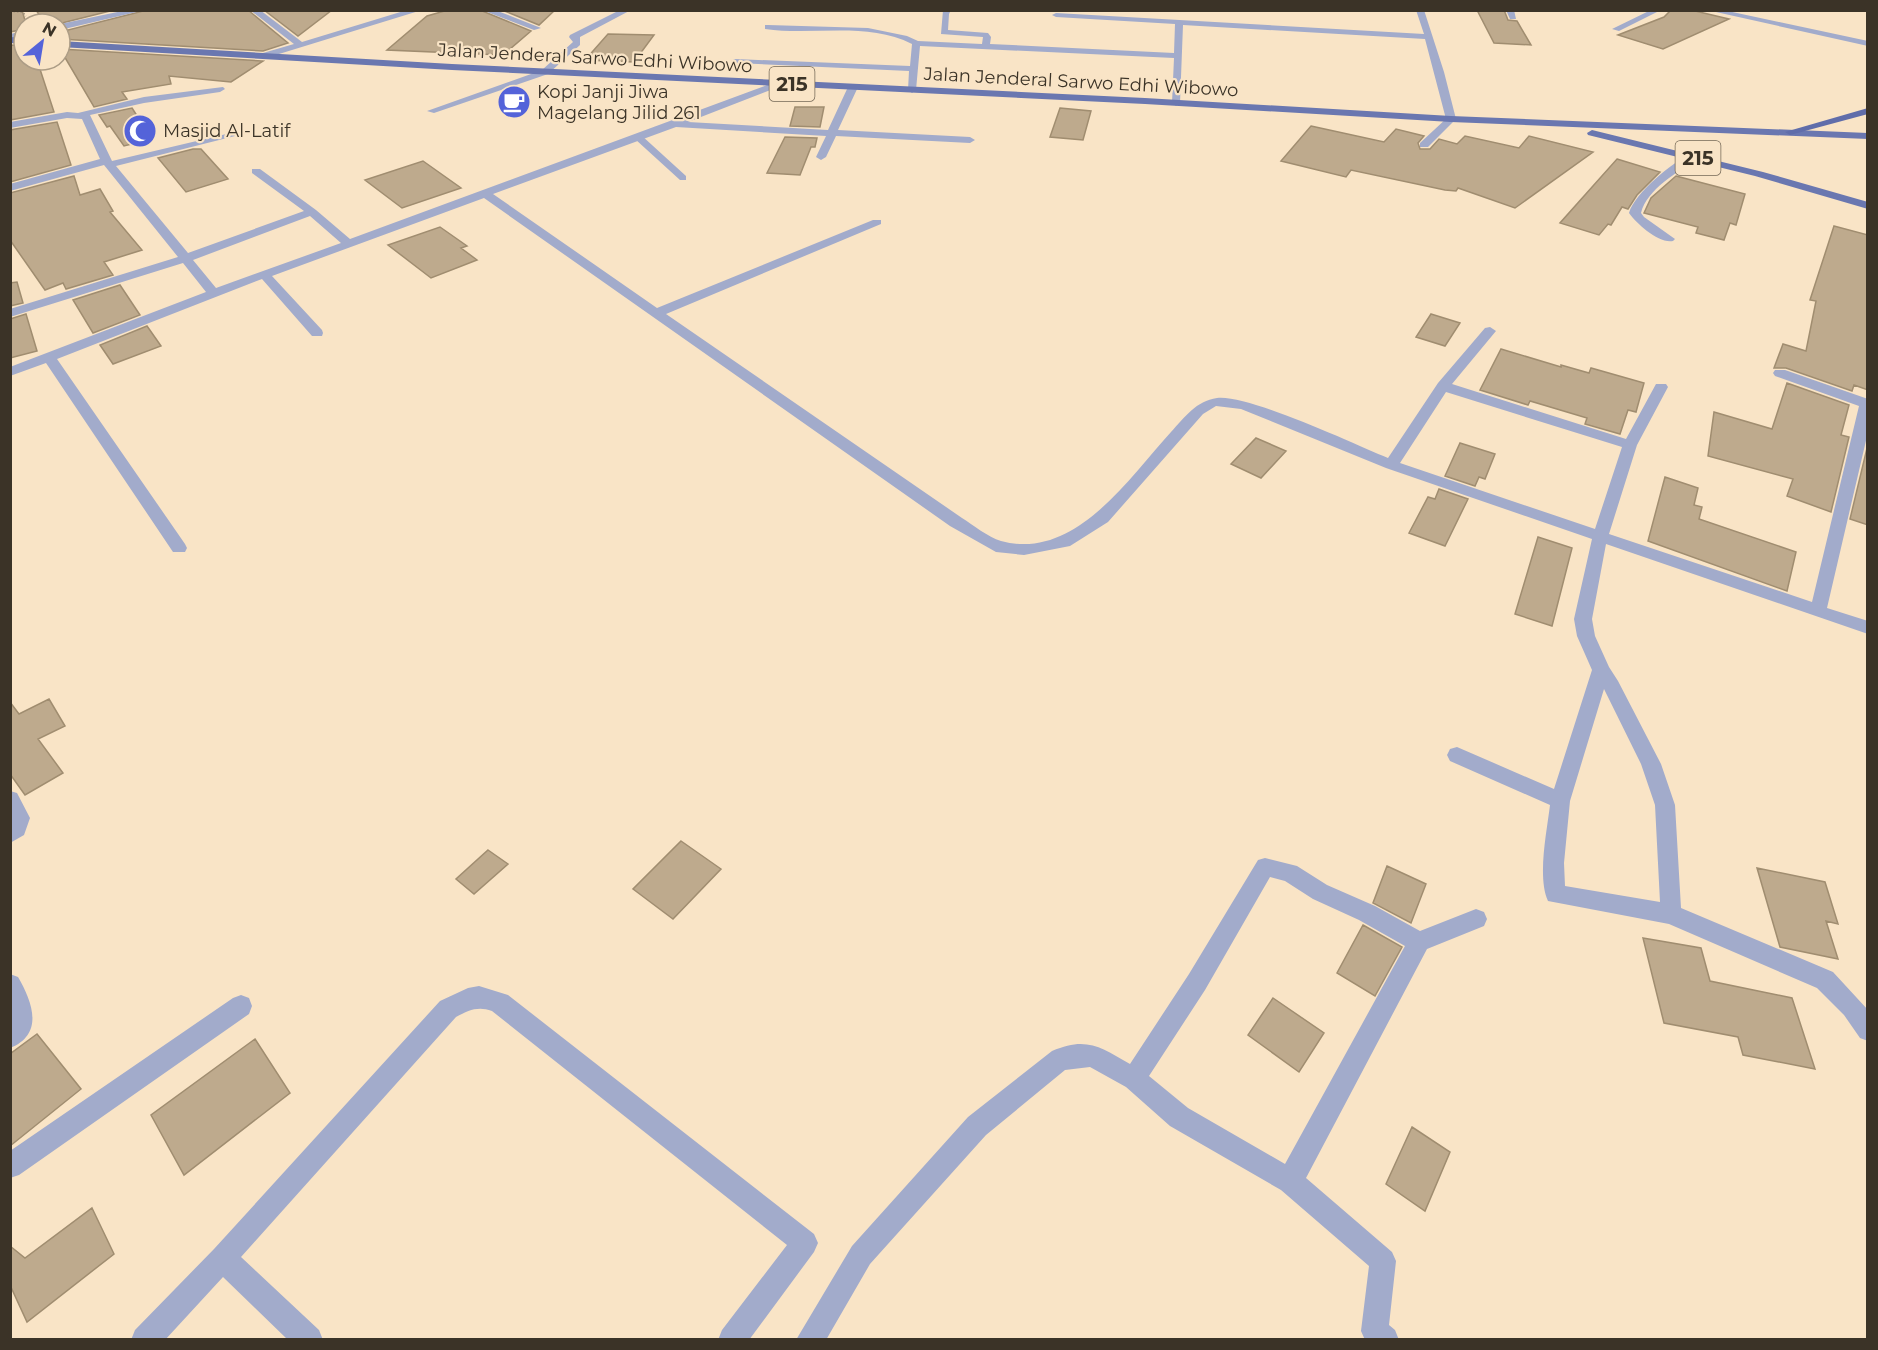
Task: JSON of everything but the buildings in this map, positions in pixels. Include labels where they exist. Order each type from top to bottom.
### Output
[{"type":"highway","name":"215","points":[[1790,132],[1868,111]]},
{"type":"main road","name":"Jalan Jenderal Sarwo Edhi Wibowo","points":[[72,45],[545,72],[1176,103],[1525,123],[1868,136]]},
{"type":"main road","name":"Jalan Jenderal Sarwo Edhi Wibowo","points":[[1525,123],[1609,136],[1663,149],[1868,206]]},
{"type":"main road","name":"215","points":[[1649,126],[1642,135],[1663,149]]},
{"type":"street","points":[[72,24],[141,10]]},
{"type":"street","points":[[254,10],[299,44]]},
{"type":"street","points":[[266,55],[418,10]]},
{"type":"street","points":[[486,10],[537,28]]},
{"type":"street","points":[[545,72],[578,43],[578,39],[573,37],[627,10]]},
{"type":"street","points":[[10,372],[214,293],[778,84]]},
{"type":"street","points":[[821,157],[853,87]]},
{"type":"street","points":[[10,125],[82,114],[144,100],[220,89]]},
{"type":"street","points":[[82,114],[86,116],[107,163],[214,293]]},
{"type":"street","points":[[1424,145],[1450,119]]},
{"type":"street","points":[[675,124],[970,140]]},
{"type":"street","points":[[10,188],[235,133]]},
{"type":"street","points":[[1669,239],[1640,219],[1635,213],[1635,207],[1645,195],[1692,157]]},
{"type":"street","points":[[256,171],[312,212],[348,243]]},
{"type":"street","points":[[484,193],[956,522],[996,546],[1024,549],[1042,547],[1064,542],[1081,533],[1102,518],[1186,423],[1211,402],[1223,401],[1246,406],[1391,465],[1868,628]]},
{"type":"street","points":[[10,313],[186,258],[312,212]]},
{"type":"street","points":[[656,313],[877,222]]},
{"type":"street","points":[[265,275],[317,333]]},
{"type":"street","points":[[1391,465],[1443,386],[1490,331]]},
{"type":"street","points":[[49,357],[178,548]]},
{"type":"street","points":[[1780,373],[1867,403],[1818,611]]},
{"type":"street","points":[[1443,386],[1630,445]]},
{"type":"street","points":[[1661,387],[1630,445],[1600,537],[1582,619],[1586,636],[1651,764],[1665,805],[1671,914]]},
{"type":"street","points":[[1606,678],[1560,801],[1554,863],[1555,894],[1671,914],[1826,980],[1852,1007],[1868,1030]]},
{"type":"street","points":[[1457,755],[1560,801]]},
{"type":"street","points":[[10,799],[20,818],[17,829],[10,834]]},
{"type":"street","points":[[1134,1079],[1197,982],[1265,867],[1290,873],[1320,892],[1367,913],[1419,942]]},
{"type":"street","points":[[1290,1181],[1419,942],[1476,919]]},
{"type":"street","points":[[10,985],[23,1007],[22,1022],[10,1037]]},
{"type":"street","points":[[144,1340],[223,1258],[448,1009],[463,1000],[483,995],[500,1003],[805,1244],[732,1340]]},
{"type":"street","points":[[10,1166],[241,1006]]},
{"type":"street","points":[[810,1340],[861,1255],[977,1126],[1060,1059],[1092,1054],[1134,1079],[1179,1116],[1290,1181],[1383,1261],[1375,1331],[1385,1340]]},
{"type":"street","points":[[223,1258],[309,1340]]},
{"type":"lane","points":[[948,10],[945,13],[944,32],[985,35],[987,37],[986,47]]},
{"type":"lane","points":[[1420,10],[1440,72],[1450,119]]},
{"type":"lane","points":[[1616,28],[1658,10]]},
{"type":"lane","points":[[1710,10],[1868,44]]},
{"type":"lane","points":[[1765,12],[1868,35]]},
{"type":"lane","points":[[1056,15],[1123,15],[1179,22],[1428,37]]},
{"type":"lane","points":[[1176,103],[1179,22]]},
{"type":"lane","points":[[768,27],[884,33],[909,38],[916,44],[1178,56]]},
{"type":"lane","points":[[912,90],[916,44]]},
{"type":"lane","points":[[735,61],[914,69]]},
{"type":"lane","points":[[431,111],[545,72]]},
{"type":"lane","points":[[638,137],[683,178]]},
{"type":"place","name":"Kopi Janji Jiwa Magelang Jilid 261","points":[[514,102]]},
{"type":"place","name":"Masjid Al-Latif","points":[[140,131]]}]
